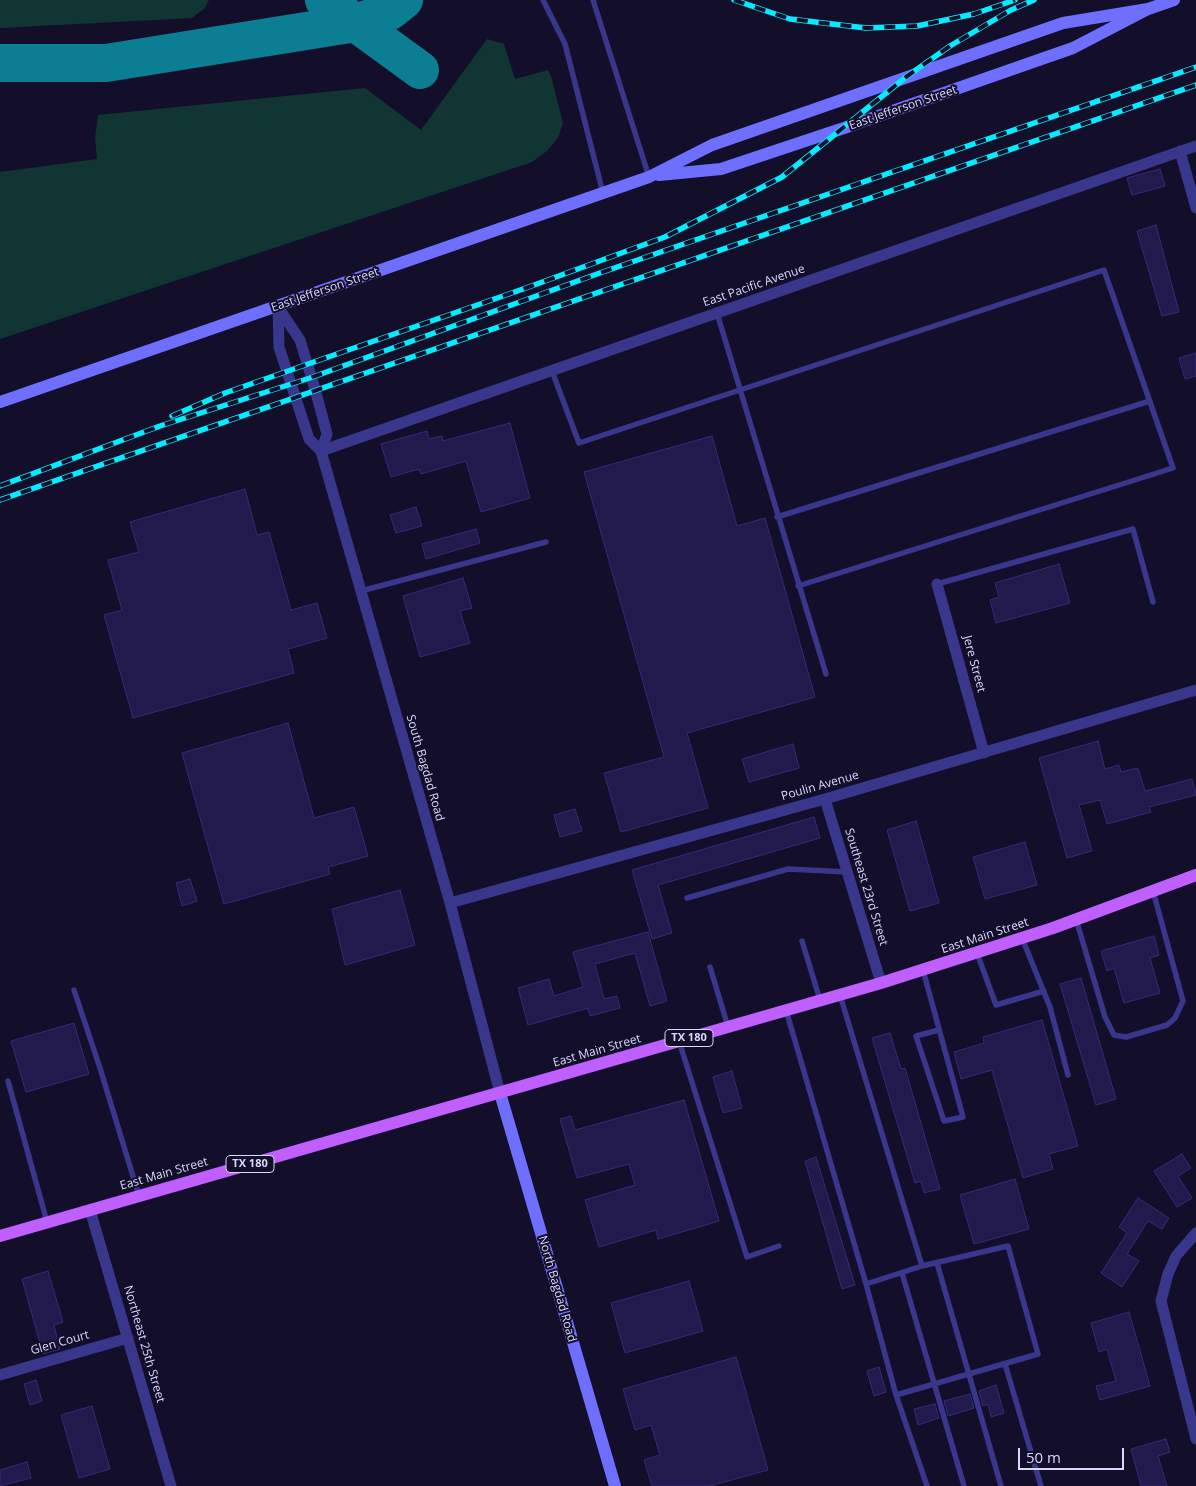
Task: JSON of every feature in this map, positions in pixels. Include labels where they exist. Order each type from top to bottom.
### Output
[{"type":"main road","name":"East Jefferson Street","points":[[649,176],[721,169],[844,128],[1073,48],[1148,9],[1174,0]]},
{"type":"main road","name":"East Jefferson Street","points":[[0,402],[278,307],[649,176],[712,146],[1063,24],[1148,9]]},
{"type":"main road","name":"East Main Street","points":[[0,1236],[881,983],[1022,938],[1196,874]]},
{"type":"main road","name":"North Bagdad Road","points":[[500,1093],[615,1486]]},
{"type":"street","name":"East Pacific Avenue","points":[[321,451],[1196,146]]},
{"type":"street","points":[[1180,151],[1196,208]]},
{"type":"street","name":"South Bagdad Road","points":[[278,307],[300,340],[315,389],[327,434],[321,451]]},
{"type":"street","name":"South Bagdad Road","points":[[278,307],[279,347],[309,439],[321,451],[450,903],[500,1093]]},
{"type":"street","name":"Jere Street","points":[[937,584],[984,753]]},
{"type":"street","name":"Poulin Avenue","points":[[450,903],[825,799],[1196,690]]},
{"type":"street","name":"Southeast 23rd Street","points":[[825,799],[881,983]]},
{"type":"street","name":"Northeast 25th Street","points":[[90,1210],[171,1486]]},
{"type":"street","points":[[1196,1233],[1176,1256],[1168,1274],[1161,1301],[1196,1439]]},
{"type":"street","name":"Glen Court","points":[[0,1375],[128,1338]]},
{"type":"lane","points":[[543,0],[564,44],[603,192]]},
{"type":"lane","points":[[593,0],[649,176]]},
{"type":"lane","points":[[552,370],[579,443],[1104,270],[1173,468],[798,586]]},
{"type":"lane","points":[[717,313],[777,517],[826,674]]},
{"type":"lane","points":[[777,517],[1150,401]]},
{"type":"lane","points":[[937,584],[1133,529],[1153,602]]},
{"type":"lane","points":[[361,591],[546,542]]},
{"type":"lane","points":[[687,898],[788,869],[848,872]]},
{"type":"lane","points":[[1076,919],[1105,1017],[1114,1035],[1126,1037],[1167,1025],[1175,1018],[1183,1001],[1153,891]]},
{"type":"lane","points":[[1022,938],[1050,1006],[1068,1076]]},
{"type":"lane","points":[[802,941],[820,1000]]},
{"type":"lane","points":[[977,953],[996,1005],[1044,991]]},
{"type":"lane","points":[[710,967],[728,1027]]},
{"type":"lane","points":[[923,970],[963,1117],[944,1121],[916,1036],[939,1030]]},
{"type":"lane","points":[[74,990],[139,1196]]},
{"type":"lane","points":[[840,995],[922,1266]]},
{"type":"lane","points":[[786,1010],[866,1284],[896,1395],[926,1486]]},
{"type":"lane","points":[[679,1041],[747,1257],[779,1246]]},
{"type":"lane","points":[[8,1081],[47,1222]]},
{"type":"lane","points":[[866,1284],[922,1266],[1008,1246],[1038,1354],[896,1395]]},
{"type":"lane","points":[[937,1263],[1001,1486]]},
{"type":"lane","points":[[902,1273],[964,1486]]},
{"type":"lane","points":[[1005,1364],[1041,1486]]},
{"type":"green space","points":[[0,0],[209,0],[205,8],[192,18],[0,28]]},
{"type":"green space","points":[[487,39],[504,44],[515,79],[548,70],[551,76],[563,123],[558,138],[547,151],[532,162],[0,339],[0,172],[97,159],[95,138],[98,115],[365,88],[421,130]]},
{"type":"building","points":[[1160,169],[1165,186],[1132,195],[1127,178]]},
{"type":"building","points":[[1156,225],[1179,312],[1162,316],[1137,231]]},
{"type":"building","points":[[1196,353],[1196,376],[1185,379],[1179,358]]},
{"type":"building","points":[[510,423],[530,498],[481,512],[466,461],[421,474],[419,469],[391,477],[381,444],[427,431],[429,439],[442,436],[443,441]]},
{"type":"building","points":[[712,436],[737,526],[765,518],[815,697],[687,733],[708,808],[621,832],[604,773],[664,757],[584,472]]},
{"type":"building","points":[[245,489],[257,535],[269,532],[291,610],[317,603],[327,638],[288,649],[294,673],[133,718],[104,615],[122,610],[108,560],[139,552],[130,522]]},
{"type":"building","points":[[416,507],[422,526],[396,533],[390,515]]},
{"type":"building","points":[[476,529],[480,543],[426,559],[422,544]]},
{"type":"building","points":[[1059,564],[1070,603],[996,623],[990,600],[999,597],[995,583]]},
{"type":"building","points":[[463,578],[472,608],[460,611],[470,643],[420,657],[403,596]]},
{"type":"building","points":[[288,723],[314,818],[354,807],[368,856],[328,867],[330,874],[224,904],[182,753]]},
{"type":"building","points":[[1098,741],[1105,769],[1119,765],[1121,772],[1138,768],[1145,791],[1192,779],[1196,795],[1149,807],[1151,812],[1107,824],[1100,800],[1079,805],[1092,851],[1067,858],[1039,758]]},
{"type":"building","points":[[793,744],[799,768],[749,782],[742,759]]},
{"type":"building","points":[[575,809],[582,831],[560,837],[554,815]]},
{"type":"building","points":[[814,817],[820,838],[658,885],[672,933],[652,939],[632,870]]},
{"type":"building","points":[[916,821],[939,903],[910,911],[887,830]]},
{"type":"building","points":[[1025,842],[1037,885],[985,899],[973,857]]},
{"type":"building","points":[[190,879],[197,901],[182,906],[176,883]]},
{"type":"building","points":[[400,890],[415,945],[345,965],[332,909]]},
{"type":"building","points":[[648,932],[667,1001],[650,1006],[635,953],[595,964],[604,999],[617,996],[620,1008],[590,1016],[588,1008],[528,1025],[518,988],[549,979],[554,996],[583,987],[573,952]]},
{"type":"building","points":[[1154,936],[1159,955],[1150,958],[1160,993],[1124,1003],[1114,968],[1107,971],[1101,951]]},
{"type":"building","points":[[1081,978],[1116,1099],[1096,1105],[1060,984]]},
{"type":"building","points":[[1042,1020],[1078,1146],[1049,1154],[1053,1169],[1023,1178],[992,1070],[961,1079],[954,1052],[984,1043],[983,1037]]},
{"type":"building","points":[[74,1023],[89,1074],[26,1092],[11,1041]]},
{"type":"building","points":[[890,1033],[901,1069],[905,1068],[940,1189],[924,1193],[921,1181],[915,1183],[872,1038]]},
{"type":"building","points":[[732,1071],[742,1108],[723,1113],[713,1077]]},
{"type":"building","points":[[684,1100],[719,1221],[658,1239],[656,1230],[599,1247],[585,1200],[635,1185],[629,1164],[577,1178],[560,1119],[571,1116],[575,1130]]},
{"type":"building","points":[[1182,1154],[1191,1168],[1178,1176],[1192,1198],[1177,1207],[1154,1171]]},
{"type":"building","points":[[816,1157],[855,1285],[842,1289],[805,1161]]},
{"type":"building","points":[[1015,1179],[1029,1229],[974,1244],[960,1195]]},
{"type":"building","points":[[1138,1198],[1169,1218],[1162,1229],[1148,1221],[1127,1254],[1139,1261],[1122,1287],[1101,1273],[1127,1233],[1119,1227]]},
{"type":"building","points":[[48,1271],[63,1322],[54,1325],[60,1349],[43,1354],[22,1279]]},
{"type":"building","points":[[689,1281],[703,1331],[625,1353],[611,1303]]},
{"type":"building","points":[[1129,1312],[1150,1386],[1100,1400],[1096,1386],[1116,1381],[1107,1349],[1099,1352],[1091,1323]]},
{"type":"building","points":[[736,1357],[768,1470],[710,1486],[652,1486],[644,1460],[660,1455],[651,1425],[635,1430],[623,1389]]},
{"type":"building","points":[[879,1367],[886,1392],[874,1396],[867,1371]]},
{"type":"building","points":[[36,1380],[42,1401],[30,1405],[24,1384]]},
{"type":"building","points":[[996,1385],[1004,1413],[991,1417],[988,1404],[983,1406],[979,1391]]},
{"type":"building","points":[[970,1394],[974,1408],[948,1416],[944,1401]]},
{"type":"building","points":[[935,1404],[939,1418],[918,1425],[914,1409]]},
{"type":"building","points":[[92,1406],[110,1469],[79,1478],[61,1415]]},
{"type":"building","points":[[1166,1439],[1170,1452],[1158,1456],[1167,1486],[1141,1486],[1131,1449]]},
{"type":"building","points":[[27,1462],[31,1478],[0,1486],[0,1470]]},
{"type":"taxiway","points":[[324,0],[420,70]]},
{"type":"taxiway","points":[[0,63],[106,63],[356,23],[390,11],[404,0]]},
{"type":"railway","points":[[734,0],[790,19],[866,28],[917,26],[974,14],[1015,0]]},
{"type":"railway","points":[[172,416],[225,393],[526,288],[665,237],[782,177],[906,77],[950,46],[1011,10],[1034,0]]},
{"type":"railway","points":[[0,486],[160,426],[310,378],[597,274],[1196,67]]},
{"type":"railway","points":[[0,500],[1196,85]]}]
